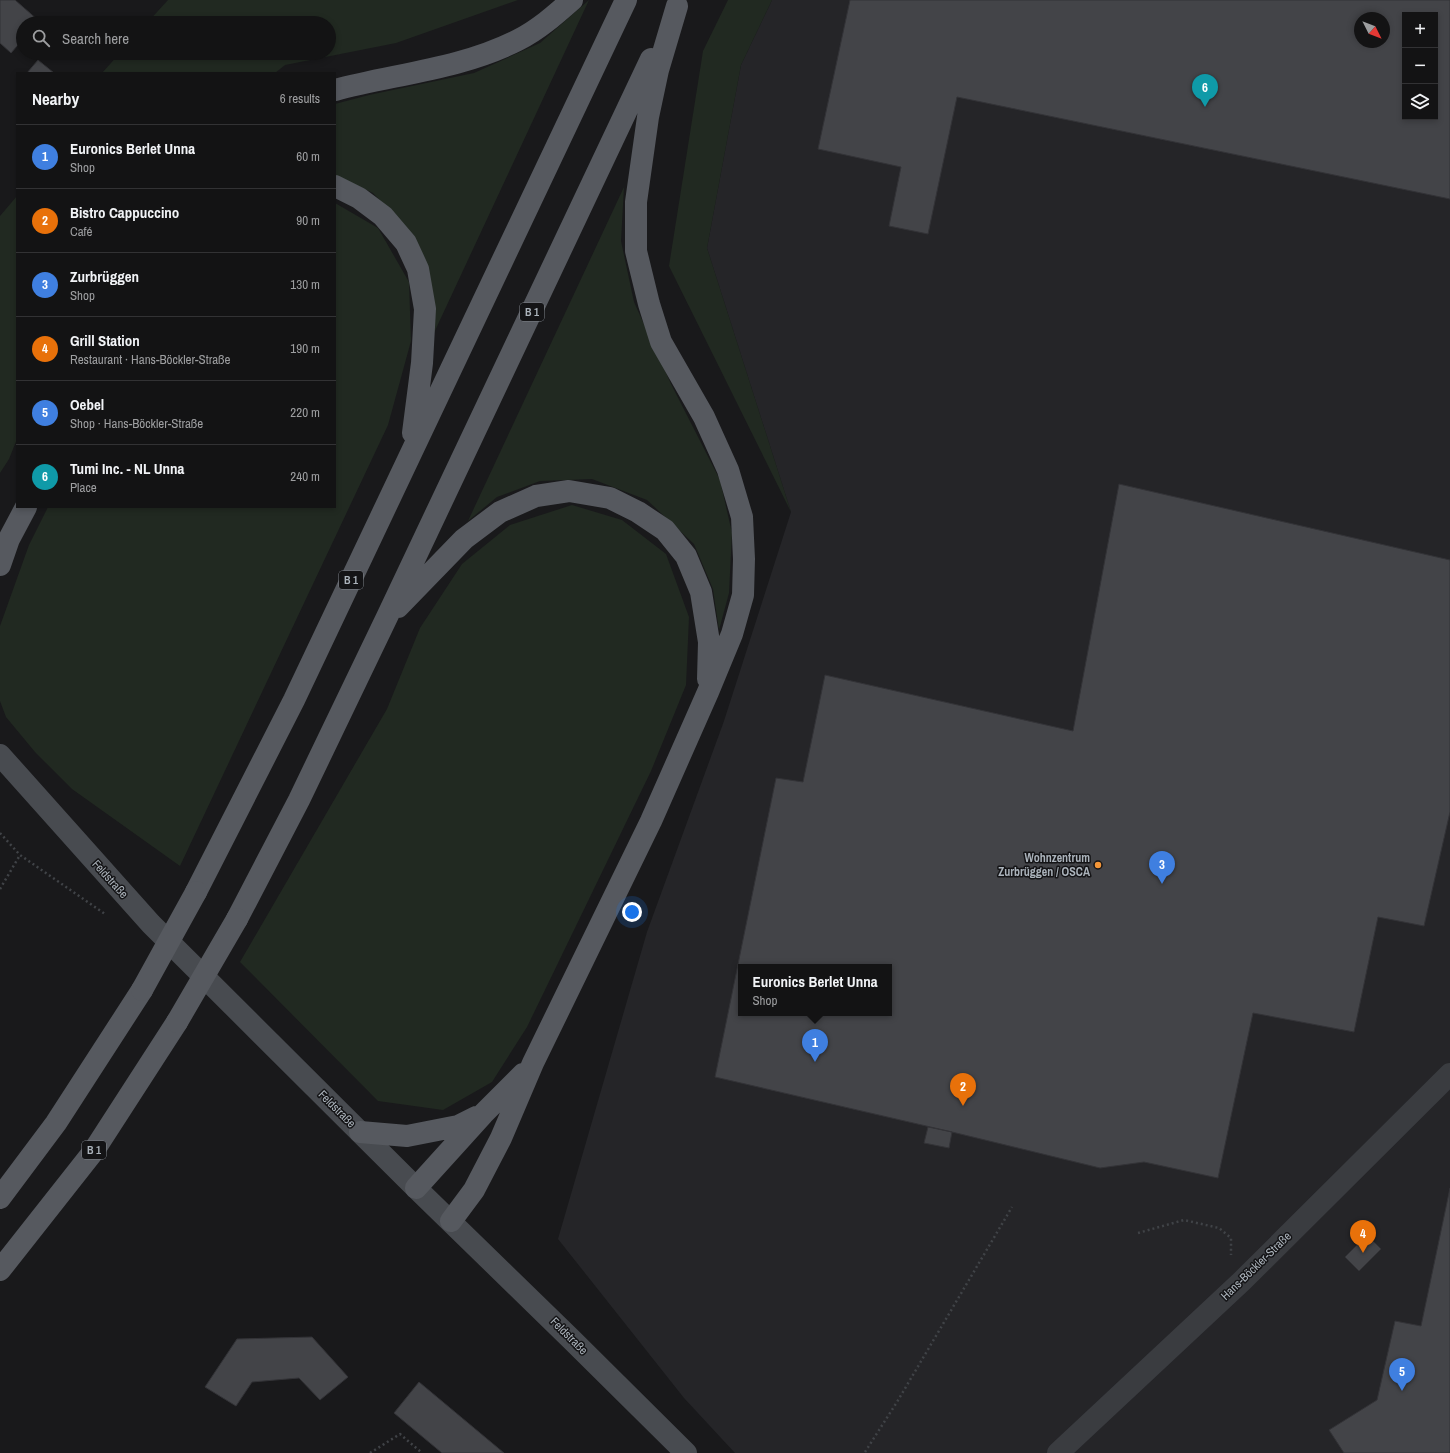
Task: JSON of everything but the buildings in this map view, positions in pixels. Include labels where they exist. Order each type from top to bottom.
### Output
[{"type":"main road","points":[[336,90],[422,71],[481,55],[518,40],[552,18],[572,0]]},
{"type":"main road","name":"B 1","points":[[0,1198],[56,1123],[142,990],[196,892],[294,700],[626,0]]},
{"type":"main road","points":[[451,1221],[474,1190],[500,1138],[533,1063],[651,822],[732,634],[743,595],[744,560],[742,517],[728,470],[704,418],[662,342],[649,304],[636,250],[636,202],[648,117],[658,70],[678,3]]},
{"type":"main road","name":"B 1","points":[[0,1270],[93,1152],[177,1022],[237,919],[299,800],[387,618],[678,3]]},
{"type":"main road","points":[[336,186],[359,198],[383,216],[406,243],[418,269],[425,317],[422,363],[409,459]]},
{"type":"main road","points":[[387,618],[464,539],[500,512],[536,496],[569,491],[610,498],[638,512],[665,530],[686,556],[701,592],[707,628],[709,642],[708,692]]},
{"type":"main road","points":[[0,565],[5,543],[25,508]]},
{"type":"main road","name":"Feldstraße","points":[[0,755],[150,924],[686,1453]]},
{"type":"main road","points":[[416,1188],[483,1114],[533,1063]]},
{"type":"main road","points":[[360,1132],[407,1136],[458,1126],[483,1114]]},
{"type":"street","name":"Hans-Böckler-Straße","points":[[1058,1453],[1242,1281],[1450,1074]]},
{"type":"path","points":[[0,833],[20,855],[107,914]]},
{"type":"path","points":[[0,889],[20,855]]},
{"type":"path","points":[[865,1452],[897,1402],[1012,1207]]},
{"type":"path","points":[[1138,1233],[1184,1220],[1219,1228],[1231,1238],[1231,1258]]},
{"type":"path","points":[[370,1453],[400,1434],[422,1453]]},
{"type":"shaded area","points":[[168,0],[518,0],[396,43],[336,55],[336,16],[153,16]]},
{"type":"shaded area","points":[[589,0],[433,335],[408,229],[373,193],[336,175],[336,104],[369,95],[474,73],[540,43]]},
{"type":"shaded area","points":[[728,0],[772,0],[741,65],[707,248],[791,512],[669,266],[703,51]]},
{"type":"shaded area","points":[[772,0],[1450,0],[1450,1453],[735,1453],[684,1398],[558,1239],[647,932],[724,721],[791,512],[707,248],[741,65]]},
{"type":"shaded area","points":[[114,60],[310,60],[285,65],[276,72],[103,72]]},
{"type":"shaded area","points":[[624,187],[621,241],[634,302],[671,384],[720,480],[732,533],[729,593],[719,630],[713,589],[694,544],[647,500],[592,479],[540,481],[497,497],[468,521]]},
{"type":"shaded area","points":[[16,197],[16,442],[9,459],[0,473],[0,216]]},
{"type":"shaded area","points":[[336,204],[378,228],[409,282],[411,341],[388,425],[180,866],[72,789],[35,752],[6,717],[0,701],[0,626],[29,545],[48,508],[336,508]]},
{"type":"shaded area","points":[[572,505],[622,520],[666,554],[689,617],[686,685],[651,771],[527,1027],[492,1082],[443,1110],[378,1101],[240,962],[387,709],[420,628],[462,564],[510,525]]},
{"type":"place","name":"Tumi Inc. - NL Unna","points":[[1205,107]]},
{"type":"place","name":"Wohnzentrum Zurbrüggen / OSCA","points":[[1098,865]]},
{"type":"place","name":"Zurbrüggen","points":[[1162,884]]},
{"type":"place","name":"Euronics Berlet Unna","points":[[815,1062]]},
{"type":"place","name":"Bistro Cappuccino","points":[[963,1106]]},
{"type":"place","name":"Grill Station","points":[[1363,1253]]},
{"type":"place","name":"Oebel","points":[[1402,1391]]}]
